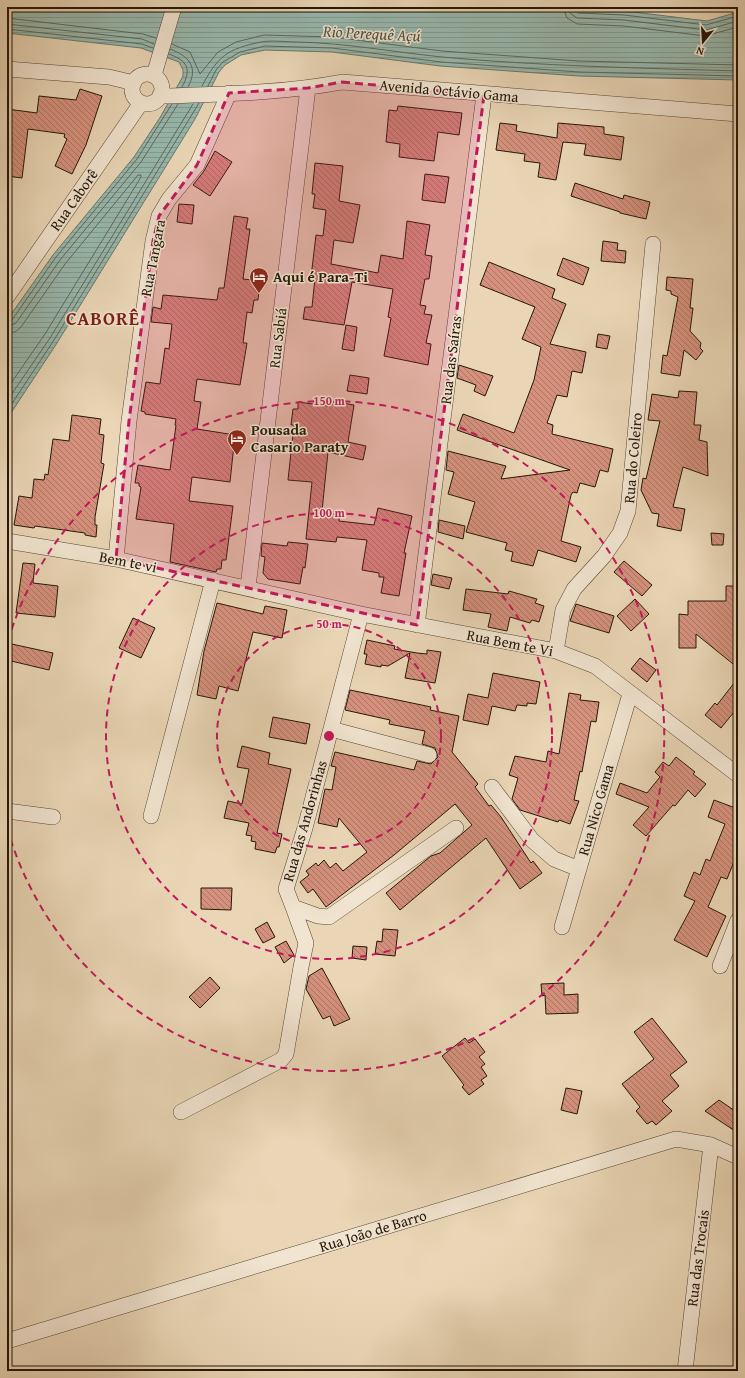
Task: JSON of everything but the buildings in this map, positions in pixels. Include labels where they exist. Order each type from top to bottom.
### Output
[{"type":"street","points":[[155,70],[140,76],[134,82],[134,98],[141,103],[148,104],[163,95],[161,80],[155,70],[174,7]]},
{"type":"street","points":[[7,68],[110,77],[134,82]]},
{"type":"street","name":"Avenida Octávio Gama","points":[[163,95],[224,94],[308,88],[342,82],[401,86],[484,95],[738,114]]},
{"type":"street","name":"Rua Sabiá","points":[[248,587],[308,88]]},
{"type":"street","name":"Rua Tangara","points":[[116,559],[129,421],[153,241],[159,216],[169,198],[197,165],[224,94]]},
{"type":"street","name":"Rua das Saíras","points":[[417,625],[484,95]]},
{"type":"street","name":"Rua Caborê","points":[[7,297],[141,103]]},
{"type":"street","name":"Rua do Coleiro","points":[[556,651],[563,610],[574,589],[604,556],[620,533],[628,511],[653,244]]},
{"type":"street","name":"Bem te vi","points":[[7,541],[116,559],[248,587]]},
{"type":"street","points":[[151,816],[213,580]]},
{"type":"street","name":"Rua Bem te Vi","points":[[248,587],[361,614],[556,651],[595,666],[738,775]]},
{"type":"street","name":"Rua das Andorinhas","points":[[293,907],[286,889],[305,828],[361,614]]},
{"type":"street","name":"Rua Nico Gama","points":[[562,927],[630,694]]},
{"type":"street","points":[[331,729],[430,755]]},
{"type":"street","points":[[492,787],[532,840],[554,859],[579,869]]},
{"type":"street","points":[[7,811],[52,817]]},
{"type":"street","points":[[293,907],[318,916],[329,917],[456,828]]},
{"type":"street","points":[[181,1112],[281,1060],[286,1054],[300,967],[306,948],[306,944],[293,907]]},
{"type":"street","points":[[720,966],[738,920]]},
{"type":"street","name":"Rua João de Barro","points":[[7,1341],[676,1139],[711,1146],[738,1157]]},
{"type":"street","name":"Rua das Trocais","points":[[685,1371],[711,1146]]},
{"type":"highlighted area","points":[[342,82],[484,95],[417,625],[116,559],[129,421],[153,241],[159,216],[197,165],[229,93],[308,88]]},
{"type":"water","name":"Rio Perequê Açú","points":[[7,7],[535,7],[625,11],[707,21],[738,12],[738,80],[579,76],[440,66],[332,52],[265,50],[241,55],[225,65],[219,72],[195,119],[57,343],[7,419],[7,320],[53,255],[134,157],[161,116],[183,76],[183,70],[179,62],[141,48],[7,33]]},
{"type":"place","name":"Aqui é Para-Ti","points":[[259,294]]},
{"type":"place","name":"Pousada Casario Paraty","points":[[237,456]]},
{"type":"district","name":"CABORÊ","points":[[103,318]]}]
